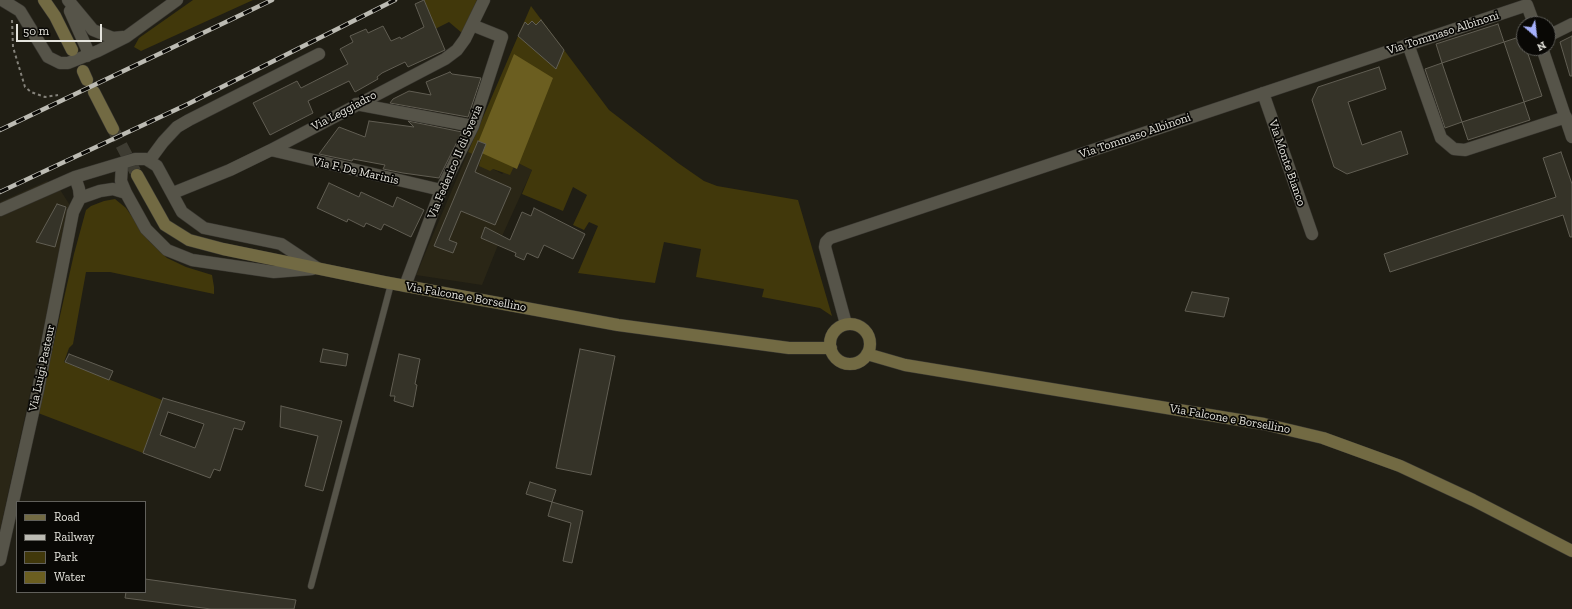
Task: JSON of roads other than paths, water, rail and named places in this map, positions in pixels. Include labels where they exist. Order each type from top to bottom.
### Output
[{"type":"main road","points":[[44,0],[55,16],[72,50]]},
{"type":"main road","points":[[94,92],[113,128]]},
{"type":"main road","name":"Via Falcone e Borsellino","points":[[137,175],[166,225],[189,240],[391,284],[618,325],[789,348],[831,348]]},
{"type":"main road","points":[[846,324],[859,326],[868,335],[870,348],[868,354],[863,359],[851,364],[838,359],[831,348],[830,342],[835,331],[846,324]]},
{"type":"main road","name":"Via Falcone e Borsellino","points":[[868,354],[905,365],[1264,424],[1323,438],[1400,466],[1473,500],[1572,551]]},
{"type":"street","points":[[2,0],[20,11],[48,57],[60,63],[68,63],[87,56],[126,37],[177,0]]},
{"type":"street","points":[[65,0],[87,48],[87,56]]},
{"type":"street","points":[[68,0],[93,30],[113,38],[126,37]]},
{"type":"street","name":"Via Leggiadro","points":[[173,193],[230,170],[271,150],[356,104],[445,59],[461,45],[484,0]]},
{"type":"street","name":"Via Tommaso Albinoni","points":[[846,324],[825,246],[826,242],[830,238],[1527,5],[1531,16]]},
{"type":"street","points":[[1556,32],[1572,24]]},
{"type":"street","name":"Via Federico II di Svevia","points":[[405,286],[441,190],[473,126],[502,37],[472,25]]},
{"type":"street","points":[[1408,44],[1442,138],[1454,150],[1466,150],[1566,117]]},
{"type":"street","points":[[149,161],[162,142],[177,127],[188,120],[319,54]]},
{"type":"street","points":[[1546,56],[1567,101],[1566,117],[1572,137]]},
{"type":"street","name":"Via Monte Bianco","points":[[1263,93],[1312,234]]},
{"type":"street","points":[[356,104],[473,126]]},
{"type":"street","name":"Via F. De Marinis","points":[[271,150],[441,190]]},
{"type":"street","points":[[0,210],[75,177],[135,159],[149,161],[157,166],[182,212],[204,228],[281,244],[317,268]]},
{"type":"street","points":[[122,164],[121,181],[126,193],[146,229],[167,250],[192,260],[274,272],[317,268]]},
{"type":"street","points":[[75,177],[80,198],[100,191],[112,189],[126,193]]},
{"type":"street","name":"Via Luigi Pasteur","points":[[0,560],[38,390],[73,212],[80,198]]},
{"type":"lane","points":[[311,586],[391,284]]},
{"type":"water","points":[[514,54],[553,78],[517,169],[475,150]]},
{"type":"tunnel","points":[[113,129],[137,175]]},
{"type":"railway","points":[[0,130],[272,0]]},
{"type":"railway","points":[[0,192],[188,104],[395,0]]}]
